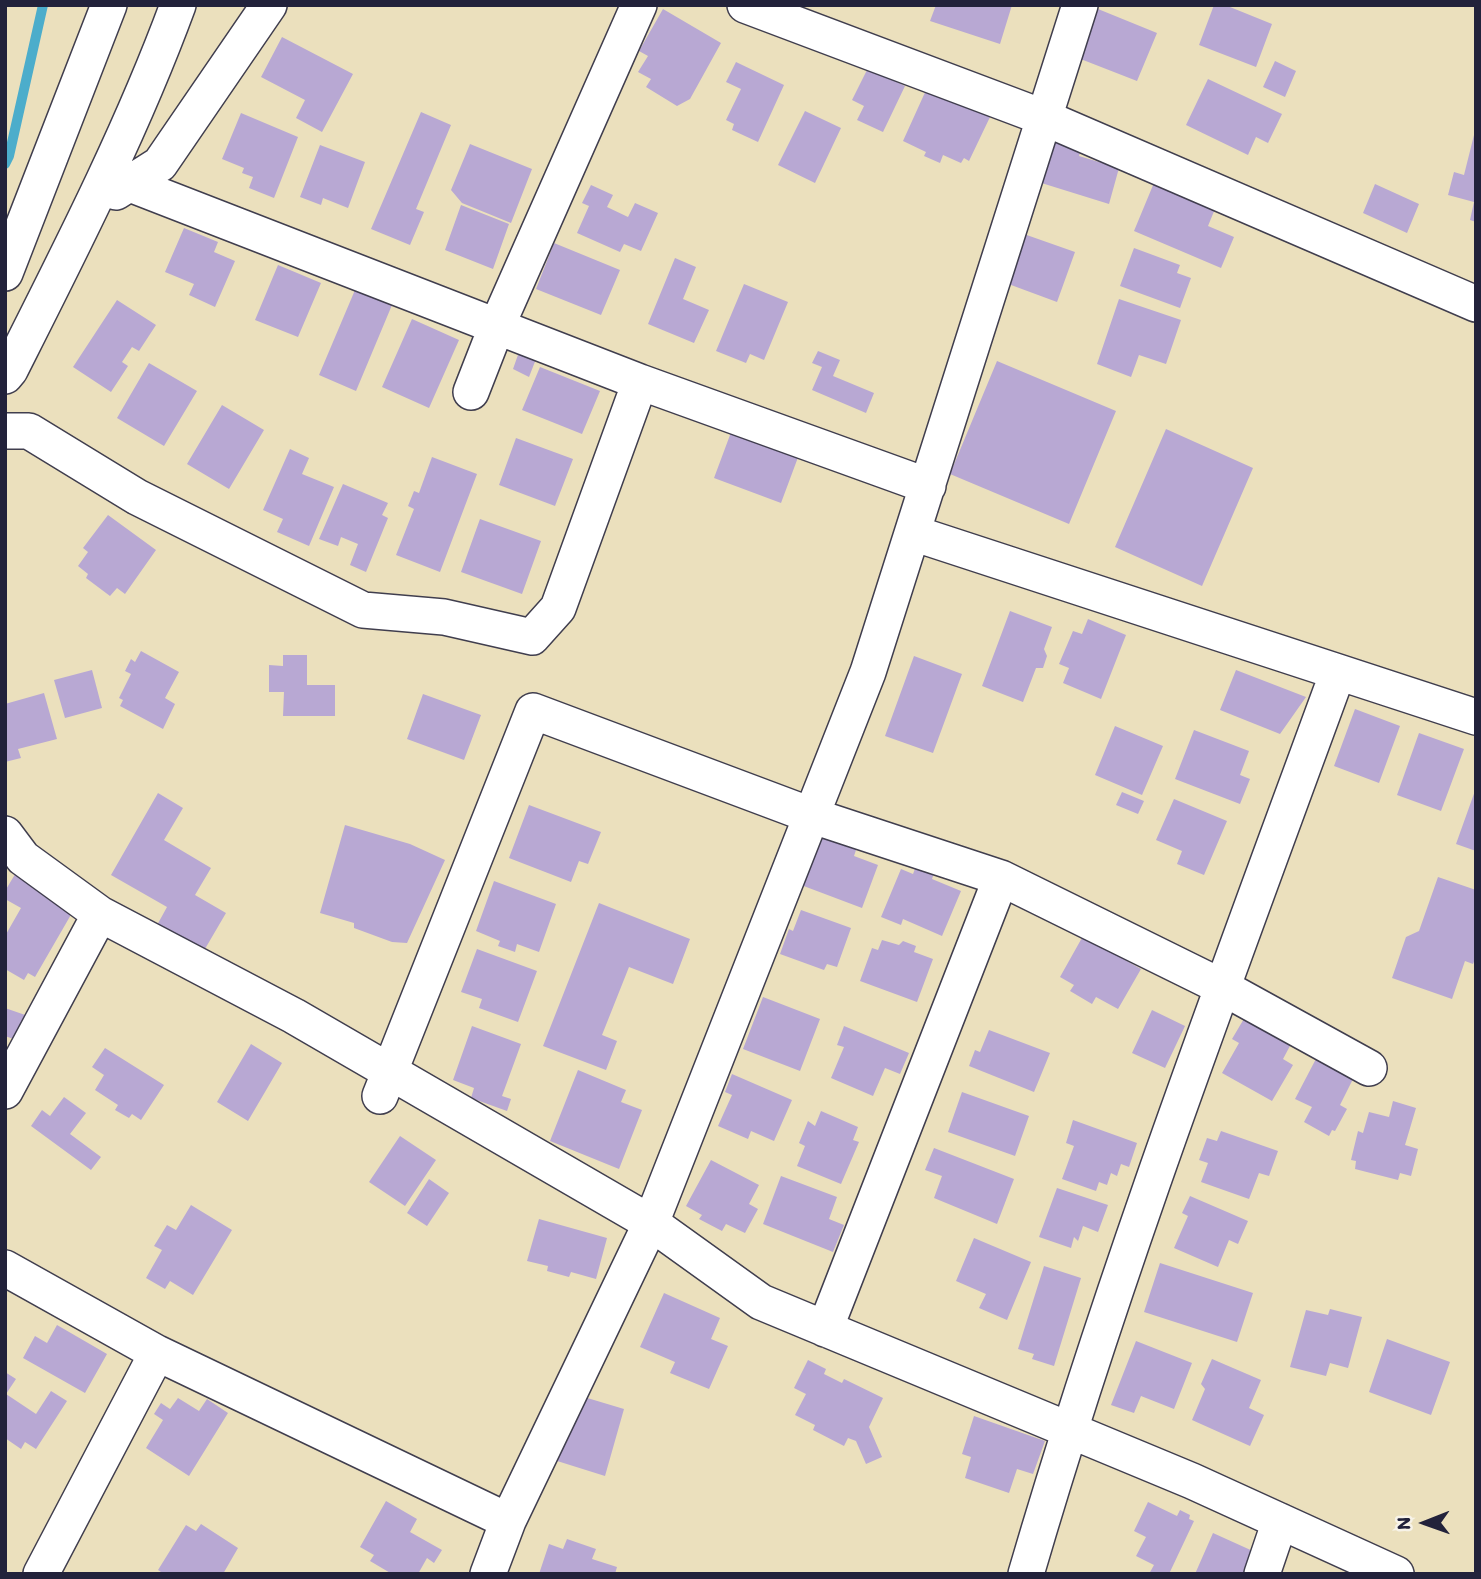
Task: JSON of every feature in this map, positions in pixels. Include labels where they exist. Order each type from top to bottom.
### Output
[{"type":"street","points":[[5,273],[109,5]]},
{"type":"street","points":[[5,376],[91,206],[178,5]]},
{"type":"street","points":[[91,206],[160,164],[269,5]]},
{"type":"street","points":[[471,392],[496,328],[639,5]]},
{"type":"street","points":[[746,5],[1045,118],[1476,304]]},
{"type":"street","points":[[488,1574],[509,1521],[651,1223],[868,672],[1080,5]]},
{"type":"street","points":[[130,184],[496,328],[928,486]]},
{"type":"street","points":[[5,431],[29,431],[137,497],[363,610],[444,617],[532,638],[558,608],[639,382]]},
{"type":"street","points":[[913,533],[1476,717]]},
{"type":"street","points":[[1026,1574],[1068,1430],[1223,987],[1338,672]]},
{"type":"street","points":[[385,1083],[533,710],[813,816],[1001,878],[1223,987],[1369,1068]]},
{"type":"street","points":[[5,834],[23,858],[100,914],[294,1016],[385,1083],[651,1223],[761,1302],[1192,1481],[1396,1574]]},
{"type":"street","points":[[825,1329],[1001,878]]},
{"type":"street","points":[[5,1091],[100,914]]},
{"type":"street","points":[[5,1268],[157,1353],[509,1521]]},
{"type":"street","points":[[56,1568],[157,1353]]},
{"type":"street","points":[[1262,1574],[1280,1521]]},
{"type":"building","points":[[936,5],[1012,5],[1000,44],[930,21]]},
{"type":"building","points":[[1214,5],[1225,5],[1272,24],[1256,67],[1199,45]]},
{"type":"building","points":[[663,9],[721,43],[690,99],[677,106],[646,87],[651,79],[638,72],[648,56],[639,51]]},
{"type":"building","points":[[1098,9],[1157,33],[1137,81],[1078,58]]},
{"type":"building","points":[[282,37],[353,74],[322,132],[296,118],[305,100],[261,77]]},
{"type":"building","points":[[1275,61],[1296,71],[1285,97],[1263,87]]},
{"type":"building","points":[[736,62],[784,85],[758,142],[732,130],[734,124],[726,120],[741,89],[726,82]]},
{"type":"building","points":[[868,68],[905,86],[883,132],[857,120],[864,106],[852,100]]},
{"type":"building","points":[[1208,79],[1282,114],[1268,143],[1256,137],[1248,155],[1186,125]]},
{"type":"building","points":[[927,88],[990,117],[969,161],[964,158],[961,163],[943,155],[940,163],[924,156],[926,152],[903,141]]},
{"type":"building","points":[[805,111],[841,128],[815,183],[778,165]]},
{"type":"building","points":[[421,112],[451,125],[416,209],[424,212],[410,245],[371,229]]},
{"type":"building","points":[[241,113],[298,137],[274,198],[249,188],[253,177],[242,173],[244,168],[222,159]]},
{"type":"building","points":[[1475,131],[1476,222],[1470,220],[1474,202],[1448,195],[1454,172],[1464,175]]},
{"type":"building","points":[[1049,134],[1082,145],[1079,156],[1119,168],[1109,204],[1035,181]]},
{"type":"building","points":[[470,144],[532,169],[511,223],[462,203],[451,190]]},
{"type":"building","points":[[320,145],[365,162],[348,208],[323,198],[321,205],[300,197]]},
{"type":"building","points":[[1156,178],[1217,204],[1208,226],[1234,237],[1221,268],[1134,231]]},
{"type":"building","points":[[1375,184],[1419,204],[1407,233],[1363,213]]},
{"type":"building","points":[[591,185],[613,195],[607,207],[628,217],[635,203],[658,213],[641,251],[624,244],[620,252],[577,233],[589,206],[582,203]]},
{"type":"building","points":[[461,205],[509,224],[493,269],[445,250]]},
{"type":"building","points":[[184,228],[218,242],[214,252],[235,261],[215,307],[189,295],[194,284],[165,272]]},
{"type":"building","points":[[1021,233],[1075,252],[1057,302],[1003,282]]},
{"type":"building","points":[[554,243],[620,270],[601,315],[536,289]]},
{"type":"building","points":[[1134,248],[1180,265],[1177,273],[1191,278],[1180,308],[1120,286]]},
{"type":"building","points":[[675,258],[696,267],[683,299],[709,310],[694,343],[648,324]]},
{"type":"building","points":[[278,265],[321,283],[298,337],[255,320]]},
{"type":"building","points":[[744,284],[788,302],[764,360],[750,354],[746,363],[716,351]]},
{"type":"building","points":[[355,290],[392,305],[356,391],[319,375]]},
{"type":"building","points":[[1119,299],[1181,320],[1166,364],[1139,355],[1131,377],[1097,364]]},
{"type":"building","points":[[117,300],[156,325],[139,351],[132,347],[122,362],[128,366],[111,392],[73,367]]},
{"type":"building","points":[[412,319],[459,340],[429,408],[382,387]]},
{"type":"building","points":[[818,351],[840,360],[833,376],[874,393],[866,413],[812,390],[822,367],[812,363]]},
{"type":"building","points":[[519,352],[536,359],[529,377],[513,369]]},
{"type":"building","points":[[997,361],[1116,411],[1069,524],[950,474]]},
{"type":"building","points":[[149,363],[197,391],[164,446],[117,418]]},
{"type":"building","points":[[540,367],[600,391],[582,434],[522,410]]},
{"type":"building","points":[[222,405],[264,430],[229,489],[187,464]]},
{"type":"building","points":[[733,427],[800,452],[781,503],[714,478]]},
{"type":"building","points":[[1166,429],[1253,468],[1202,586],[1115,547]]},
{"type":"building","points":[[516,438],[573,459],[555,506],[499,485]]},
{"type":"building","points":[[290,449],[309,458],[302,474],[334,487],[309,546],[277,532],[283,519],[263,510]]},
{"type":"building","points":[[432,457],[477,474],[440,572],[396,555],[414,509],[408,506],[414,491],[419,493]]},
{"type":"building","points":[[343,484],[388,503],[382,515],[388,518],[366,572],[350,565],[358,544],[341,537],[338,546],[319,539]]},
{"type":"building","points":[[108,515],[156,550],[125,594],[117,588],[110,596],[86,578],[88,574],[78,566],[88,552],[83,548]]},
{"type":"building","points":[[480,519],[541,541],[522,594],[461,572]]},
{"type":"building","points":[[1010,611],[1052,627],[1044,649],[1047,656],[1043,668],[1036,668],[1023,702],[982,686]]},
{"type":"building","points":[[1088,619],[1126,635],[1101,699],[1063,683],[1069,668],[1059,664],[1073,631],[1082,634]]},
{"type":"building","points":[[141,651],[179,672],[165,698],[175,704],[163,729],[120,706],[123,700],[119,698],[131,674],[125,671],[131,659],[135,662]]},
{"type":"building","points":[[283,655],[307,655],[307,685],[335,685],[335,716],[283,716],[284,692],[269,692],[269,665],[283,666]]},
{"type":"building","points":[[914,656],[962,674],[933,753],[885,736]]},
{"type":"building","points":[[92,670],[102,708],[65,718],[54,680]]},
{"type":"building","points":[[1236,670],[1306,697],[1280,734],[1220,710]]},
{"type":"building","points":[[44,693],[57,739],[18,749],[21,758],[5,762],[5,704]]},
{"type":"building","points":[[423,694],[481,715],[464,760],[407,739]]},
{"type":"building","points":[[1355,709],[1400,726],[1379,783],[1334,766]]},
{"type":"building","points":[[1115,726],[1163,746],[1142,795],[1095,775]]},
{"type":"building","points":[[1194,730],[1249,751],[1240,775],[1250,779],[1240,804],[1175,779]]},
{"type":"building","points":[[1419,733],[1464,749],[1441,811],[1397,795]]},
{"type":"building","points":[[1476,788],[1476,851],[1456,844]]},
{"type":"building","points":[[1122,792],[1144,801],[1138,814],[1116,805]]},
{"type":"building","points":[[158,793],[183,808],[164,840],[211,868],[195,895],[226,913],[202,954],[156,927],[167,907],[111,875]]},
{"type":"building","points":[[1174,799],[1227,821],[1204,875],[1177,864],[1182,851],[1156,840]]},
{"type":"building","points":[[529,805],[601,832],[588,864],[579,861],[571,882],[509,858]]},
{"type":"building","points":[[345,825],[410,844],[445,860],[407,943],[392,942],[354,928],[354,923],[320,913]]},
{"type":"building","points":[[821,831],[858,844],[854,856],[878,865],[862,908],[801,885]]},
{"type":"building","points":[[916,866],[934,873],[932,879],[961,891],[942,936],[903,919],[901,925],[881,917],[901,869],[913,874]]},
{"type":"building","points":[[17,871],[76,906],[35,977],[28,973],[24,980],[5,969],[5,936],[21,908],[5,899],[5,891]]},
{"type":"building","points":[[1438,877],[1476,890],[1476,957],[1473,964],[1465,961],[1452,999],[1392,978],[1406,937],[1419,931]]},
{"type":"building","points":[[494,881],[556,904],[539,952],[517,944],[515,952],[498,946],[500,941],[476,931]]},
{"type":"building","points":[[599,903],[690,939],[673,984],[629,967],[602,1035],[617,1041],[606,1070],[543,1046]]},
{"type":"building","points":[[801,910],[851,928],[837,967],[827,964],[824,970],[780,954],[789,929],[793,931]]},
{"type":"building","points":[[1083,936],[1141,969],[1118,1009],[1096,997],[1092,1004],[1070,991],[1074,985],[1060,977]]},
{"type":"building","points":[[882,940],[899,945],[903,941],[916,946],[914,952],[933,959],[917,1002],[860,981],[872,948],[878,950]]},
{"type":"building","points":[[477,949],[537,971],[518,1022],[479,1008],[482,999],[461,992]]},
{"type":"building","points":[[763,997],[820,1019],[800,1071],[743,1049]]},
{"type":"building","points":[[5,1008],[31,1017],[22,1042],[5,1036]]},
{"type":"building","points":[[1152,1010],[1185,1026],[1165,1068],[1132,1053]]},
{"type":"building","points":[[1245,1017],[1291,1044],[1283,1059],[1293,1065],[1272,1101],[1222,1073],[1239,1043],[1232,1039]]},
{"type":"building","points":[[472,1026],[521,1044],[502,1096],[511,1099],[507,1111],[471,1098],[474,1088],[453,1080]]},
{"type":"building","points":[[844,1026],[909,1053],[900,1074],[885,1068],[873,1096],[831,1078],[844,1047],[837,1045]]},
{"type":"building","points":[[989,1030],[1050,1053],[1034,1092],[969,1066],[975,1050],[980,1052]]},
{"type":"building","points":[[251,1044],[282,1063],[248,1121],[217,1102]]},
{"type":"building","points":[[105,1048],[164,1085],[141,1120],[132,1114],[129,1118],[115,1110],[118,1105],[95,1090],[104,1075],[92,1067]]},
{"type":"building","points":[[1318,1055],[1355,1075],[1340,1105],[1347,1109],[1335,1131],[1332,1130],[1329,1136],[1304,1122],[1312,1107],[1295,1099]]},
{"type":"building","points":[[578,1070],[626,1090],[621,1102],[642,1110],[619,1169],[550,1141]]},
{"type":"building","points":[[732,1074],[792,1100],[774,1141],[751,1131],[748,1139],[718,1126],[732,1095],[725,1092]]},
{"type":"building","points":[[962,1092],[1029,1116],[1015,1156],[948,1132]]},
{"type":"building","points":[[64,1097],[86,1113],[70,1134],[101,1157],[91,1170],[31,1126],[42,1110],[50,1116]]},
{"type":"building","points":[[1393,1101],[1416,1108],[1405,1145],[1418,1149],[1411,1176],[1400,1173],[1398,1180],[1355,1169],[1356,1161],[1351,1160],[1358,1131],[1363,1133],[1369,1112],[1389,1117]]},
{"type":"building","points":[[821,1111],[858,1127],[853,1140],[859,1142],[841,1184],[797,1166],[805,1146],[799,1143],[808,1121],[815,1126]]},
{"type":"building","points":[[1073,1120],[1137,1143],[1129,1167],[1121,1164],[1117,1176],[1111,1173],[1107,1185],[1099,1182],[1096,1191],[1062,1179],[1074,1146],[1066,1143]]},
{"type":"building","points":[[1221,1131],[1278,1151],[1269,1176],[1259,1173],[1249,1199],[1201,1182],[1208,1163],[1199,1160],[1207,1138],[1217,1141]]},
{"type":"building","points":[[400,1136],[436,1160],[405,1206],[369,1182]]},
{"type":"building","points":[[934,1148],[1014,1179],[997,1224],[934,1198],[942,1176],[925,1170]]},
{"type":"building","points":[[711,1160],[759,1185],[749,1204],[758,1209],[745,1233],[726,1224],[722,1231],[699,1219],[702,1215],[686,1206]]},
{"type":"building","points":[[781,1176],[837,1197],[829,1219],[844,1225],[833,1252],[763,1224]]},
{"type":"building","points":[[429,1179],[449,1193],[427,1226],[407,1213]]},
{"type":"building","points":[[1057,1188],[1108,1205],[1098,1232],[1083,1226],[1078,1241],[1074,1237],[1071,1248],[1039,1237]]},
{"type":"building","points":[[1190,1196],[1248,1221],[1238,1244],[1229,1240],[1218,1267],[1174,1248],[1188,1216],[1182,1213]]},
{"type":"building","points":[[191,1205],[232,1230],[193,1295],[170,1281],[165,1289],[146,1278],[162,1250],[154,1246],[167,1225],[176,1230]]},
{"type":"building","points":[[539,1219],[607,1238],[596,1279],[571,1272],[569,1277],[547,1271],[548,1266],[527,1261]]},
{"type":"building","points":[[974,1238],[1031,1262],[1007,1320],[979,1308],[986,1294],[956,1281]]},
{"type":"building","points":[[1160,1263],[1253,1293],[1237,1342],[1144,1312]]},
{"type":"building","points":[[1044,1266],[1081,1278],[1054,1366],[1032,1359],[1034,1354],[1018,1349]]},
{"type":"building","points":[[664,1293],[720,1318],[711,1339],[728,1346],[709,1389],[670,1373],[675,1362],[640,1347]]},
{"type":"building","points":[[1330,1309],[1362,1317],[1348,1368],[1330,1363],[1326,1376],[1290,1367],[1306,1310],[1328,1315]]},
{"type":"building","points":[[57,1325],[107,1354],[85,1393],[23,1358],[35,1336],[47,1343]]},
{"type":"building","points":[[1387,1339],[1450,1362],[1431,1415],[1369,1392]]},
{"type":"building","points":[[1136,1341],[1192,1363],[1174,1409],[1141,1396],[1134,1413],[1111,1405]]},
{"type":"building","points":[[1212,1359],[1261,1380],[1249,1408],[1264,1415],[1250,1446],[1192,1420],[1205,1389],[1201,1384]]},
{"type":"building","points":[[808,1360],[826,1369],[824,1374],[842,1383],[844,1379],[883,1398],[869,1427],[882,1457],[866,1464],[856,1441],[848,1438],[844,1446],[813,1430],[815,1425],[795,1415],[806,1394],[794,1388]]},
{"type":"building","points":[[5,1372],[16,1379],[6,1394],[36,1414],[51,1391],[67,1401],[36,1449],[25,1442],[21,1449],[5,1438]]},
{"type":"building","points":[[574,1394],[624,1409],[605,1476],[554,1460]]},
{"type":"building","points":[[178,1398],[199,1411],[207,1399],[228,1413],[189,1476],[146,1448],[163,1420],[154,1414],[161,1403],[170,1409]]},
{"type":"building","points":[[974,1416],[1045,1441],[1033,1474],[1017,1469],[1009,1493],[965,1478],[971,1457],[962,1454]]},
{"type":"building","points":[[386,1501],[417,1519],[410,1532],[442,1550],[434,1563],[427,1558],[418,1574],[392,1574],[370,1561],[374,1555],[360,1547]]},
{"type":"building","points":[[1148,1502],[1177,1516],[1180,1510],[1190,1515],[1189,1519],[1194,1521],[1169,1574],[1149,1574],[1154,1565],[1136,1556],[1146,1537],[1134,1531]]},
{"type":"building","points":[[201,1524],[238,1548],[223,1574],[164,1574],[158,1570],[186,1525],[196,1531]]},
{"type":"building","points":[[1213,1533],[1255,1552],[1245,1574],[1195,1574]]},
{"type":"building","points":[[567,1539],[596,1549],[592,1559],[617,1567],[615,1574],[539,1574],[549,1544],[563,1549]]},
{"type":"waterway","points":[[5,164],[43,5]]}]
